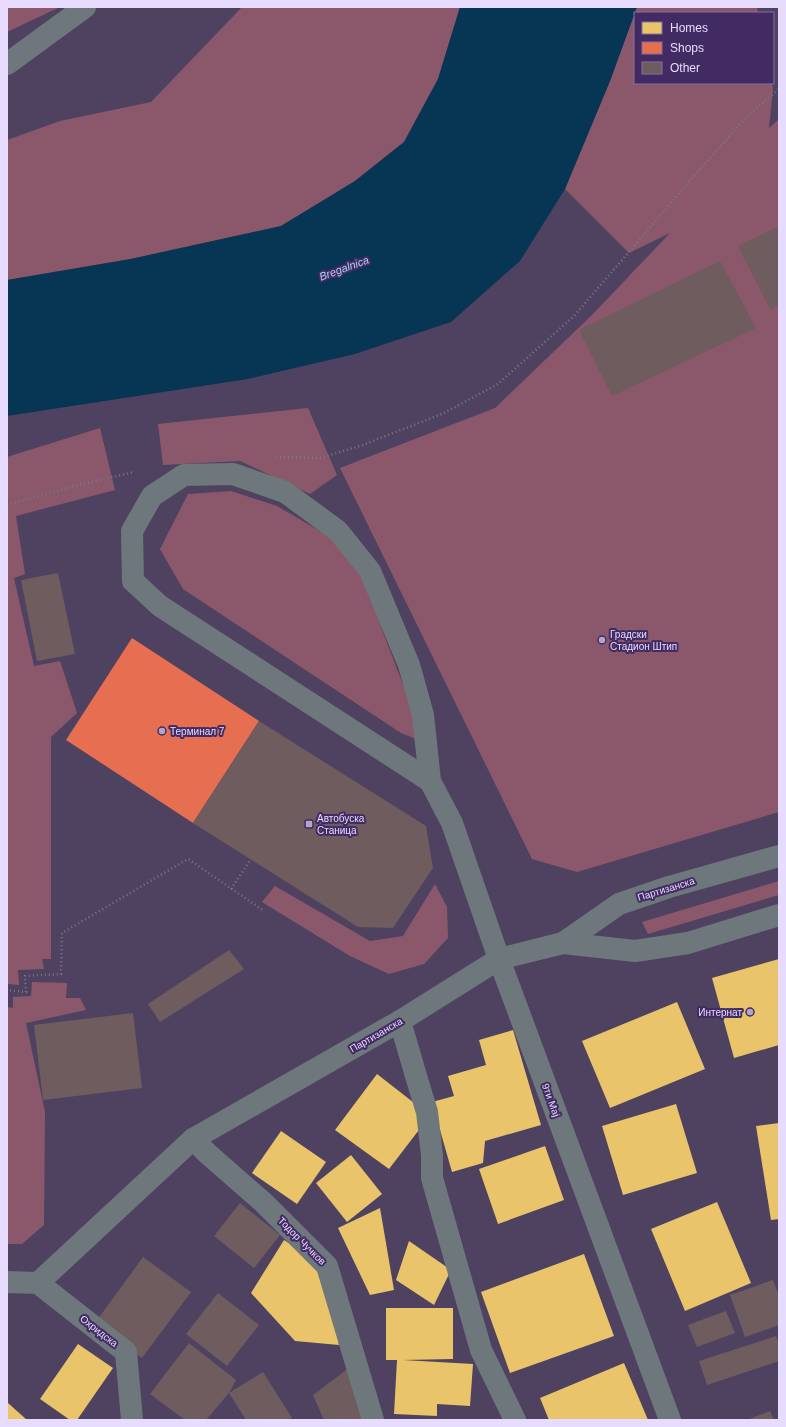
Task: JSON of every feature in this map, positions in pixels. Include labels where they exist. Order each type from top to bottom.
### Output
[{"type":"street","points":[[7,64],[85,7]]},
{"type":"street","points":[[233,474],[285,492],[338,530],[370,571],[409,665],[423,715],[430,781],[160,606],[133,581],[132,532],[152,496],[184,475],[233,474]]},
{"type":"street","name":"9ти Мај","points":[[430,781],[452,823],[499,959],[670,1420]]},
{"type":"street","name":"Партизанска","points":[[563,943],[619,904],[669,887],[779,856]]},
{"type":"street","name":"Партизанска","points":[[38,1283],[193,1139],[400,1021],[499,959],[563,943],[635,951],[688,943],[779,915]]},
{"type":"street","points":[[400,1021],[427,1112],[432,1155],[432,1178],[481,1350],[515,1420]]},
{"type":"street","name":"Тодор Чучков","points":[[193,1139],[264,1203],[327,1266],[373,1420]]},
{"type":"street","points":[[7,1282],[38,1283]]},
{"type":"street","name":"Охридска","points":[[38,1283],[126,1352],[132,1420]]},
{"type":"path","points":[[320,458],[360,446],[442,414],[498,384],[574,316],[747,116],[779,89]]},
{"type":"path","points":[[7,995],[7,990],[26,992],[25,976],[61,974],[62,933],[188,859],[264,911]]},
{"type":"path","points":[[231,889],[251,859]]},
{"type":"shaded area","points":[[7,7],[60,7],[7,32]]},
{"type":"shaded area","points":[[242,7],[460,7],[438,79],[404,142],[355,181],[281,226],[130,259],[7,280],[7,140],[60,121],[151,102]]},
{"type":"shaded area","name":"Градски Стадион Штип","points":[[637,7],[757,7],[758,12],[635,12]]},
{"type":"shaded area","name":"Градски Стадион Штип","points":[[634,15],[634,84],[772,84],[769,128],[779,119],[779,812],[577,872],[532,859],[340,468],[495,408],[593,314],[670,233],[629,253],[565,189],[610,81]]},
{"type":"shaded area","points":[[308,408],[337,475],[310,494],[240,461],[163,465],[158,424]]},
{"type":"shaded area","points":[[100,428],[115,490],[16,516],[25,574],[14,578],[34,666],[60,661],[77,713],[51,737],[51,959],[42,959],[44,969],[18,970],[19,985],[7,984],[7,457]]},
{"type":"shaded area","points":[[231,491],[277,506],[330,537],[362,577],[413,711],[416,739],[401,733],[183,589],[160,549],[188,494]]},
{"type":"shaded area","points":[[779,881],[779,895],[648,934],[642,922]]},
{"type":"shaded area","points":[[435,884],[447,907],[448,938],[424,964],[389,974],[350,956],[262,902],[275,886],[370,941],[403,936]]},
{"type":"shaded area","points":[[32,982],[67,983],[66,998],[80,998],[86,1010],[26,1023],[45,1112],[44,1225],[22,1244],[7,1244],[7,1007],[13,1008],[13,997],[31,996]]},
{"type":"water","name":"Bregalnica","points":[[460,7],[637,7],[610,81],[565,189],[520,261],[451,322],[355,354],[248,379],[7,416],[7,280],[131,259],[281,226],[355,181],[404,142],[438,79]]},
{"type":"building: Homes","name":"Интернат","points":[[779,959],[779,1045],[734,1058],[712,978]]},
{"type":"building: Homes","points":[[677,1002],[705,1069],[610,1108],[582,1041]]},
{"type":"building: Homes","points":[[513,1030],[541,1125],[485,1141],[483,1163],[452,1172],[432,1102],[454,1096],[448,1076],[486,1065],[479,1040]]},
{"type":"building: Homes","points":[[377,1074],[418,1106],[422,1126],[389,1169],[335,1130]]},
{"type":"building: Homes","points":[[676,1104],[697,1173],[623,1195],[602,1126]]},
{"type":"building: Homes","points":[[779,1123],[779,1219],[771,1220],[756,1126]]},
{"type":"building: Homes","points":[[281,1131],[326,1162],[297,1204],[252,1173]]},
{"type":"building: Homes","points":[[545,1146],[564,1200],[498,1224],[479,1169]]},
{"type":"building: Homes","points":[[351,1155],[382,1194],[347,1222],[316,1183]]},
{"type":"building: Homes","points":[[717,1202],[751,1283],[685,1311],[651,1229]]},
{"type":"building: Homes","points":[[380,1208],[394,1290],[370,1295],[338,1228]]},
{"type":"building: Homes","points":[[284,1240],[328,1269],[339,1345],[295,1341],[251,1293]]},
{"type":"building: Homes","points":[[409,1241],[451,1270],[434,1305],[396,1280]]},
{"type":"building: Homes","points":[[584,1254],[614,1336],[510,1373],[481,1292]]},
{"type":"building: Homes","points":[[386,1308],[453,1308],[453,1359],[403,1360],[473,1364],[470,1406],[437,1404],[437,1416],[394,1414],[397,1360],[386,1360]]},
{"type":"building: Homes","points":[[78,1344],[113,1368],[77,1420],[70,1420],[40,1399]]},
{"type":"building: Homes","points":[[624,1363],[648,1420],[549,1420],[540,1398]]},
{"type":"building: Homes","points":[[8,1403],[27,1420],[7,1420]]},
{"type":"building: Shops","name":"Терминал 7","points":[[132,638],[259,721],[193,823],[66,740]]},
{"type":"building: Other","points":[[779,226],[779,305],[770,309],[738,246]]},
{"type":"building: Other","points":[[720,261],[756,328],[612,396],[579,330]]},
{"type":"building: Other","points":[[58,573],[75,654],[37,661],[21,580]]},
{"type":"building: Other","name":"Автобуска Станица","points":[[259,721],[426,826],[433,868],[393,928],[358,927],[193,823]]},
{"type":"building: Other","points":[[229,950],[244,969],[160,1022],[148,1004]]},
{"type":"building: Other","points":[[133,1013],[142,1088],[43,1100],[34,1025]]},
{"type":"building: Other","points":[[240,1203],[280,1235],[254,1268],[214,1236]]},
{"type":"building: Other","points":[[143,1257],[191,1292],[142,1358],[95,1323]]},
{"type":"building: Other","points":[[773,1280],[779,1296],[779,1325],[745,1337],[730,1295]]},
{"type":"building: Other","points":[[218,1293],[259,1325],[227,1366],[186,1334]]},
{"type":"building: Other","points":[[726,1311],[735,1333],[697,1347],[688,1325]]},
{"type":"building: Other","points":[[776,1336],[779,1344],[779,1361],[707,1385],[699,1361]]},
{"type":"building: Other","points":[[189,1343],[236,1380],[229,1393],[206,1420],[185,1420],[150,1394]]},
{"type":"building: Other","points":[[350,1367],[366,1420],[324,1420],[313,1395]]},
{"type":"building: Other","points":[[263,1372],[292,1418],[288,1420],[246,1420],[229,1393]]},
{"type":"building: Other","points":[[770,1411],[774,1420],[747,1420]]},
{"type":"place","name":"Градски Стадион Штип","points":[[602,640]]},
{"type":"place","name":"Терминал 7","points":[[162,731]]},
{"type":"place","name":"Автобуска Станица","points":[[309,824]]},
{"type":"place","name":"Интернат","points":[[750,1012]]}]
